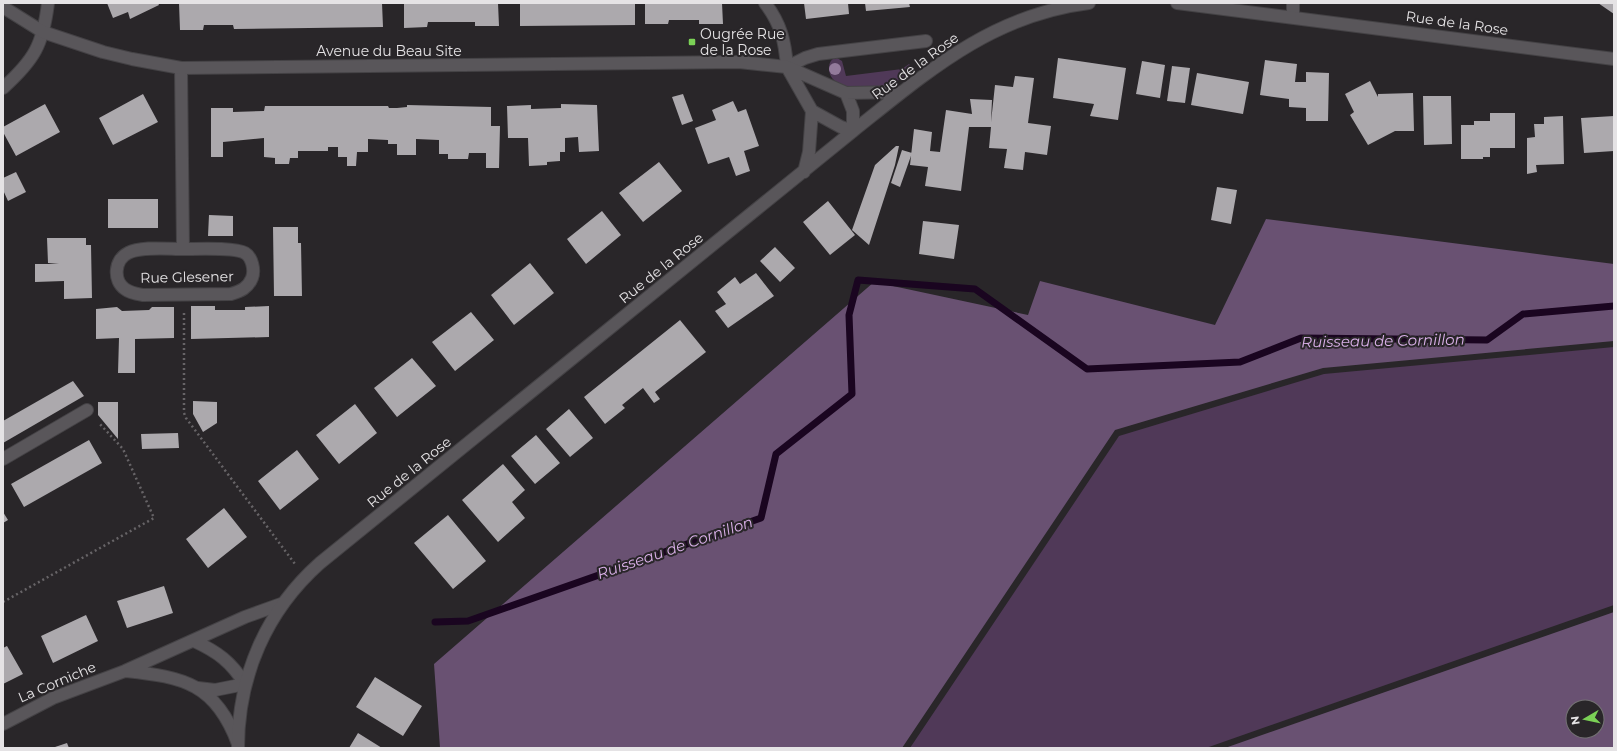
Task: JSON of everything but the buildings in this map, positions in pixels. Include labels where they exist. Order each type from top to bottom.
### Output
[{"type":"street","points":[[3,88],[26,67],[32,59],[43,32],[48,3]]},
{"type":"street","points":[[765,3],[778,22],[786,48],[787,67],[812,111],[842,127],[853,131],[853,112],[846,93]]},
{"type":"street","name":"Rue de la Rose","points":[[238,746],[240,711],[245,684],[250,668],[261,641],[281,604],[305,577],[853,131],[902,92],[959,50],[996,30],[1040,13],[1089,3]]},
{"type":"street","name":"Rue de la Rose","points":[[1183,3],[1614,59]]},
{"type":"street","points":[[1293,17],[1294,3]]},
{"type":"street","name":"Avenue du Beau Site","points":[[3,7],[43,32],[103,52],[181,68],[739,62],[787,67],[846,93],[902,92]]},
{"type":"street","points":[[787,67],[805,58],[818,54],[926,41]]},
{"type":"street","name":"Rue Glesener","points":[[181,68],[183,249]]},
{"type":"street","points":[[804,172],[809,152],[812,111]]},
{"type":"street","name":"Rue Glesener","points":[[183,249],[236,250],[244,253],[250,258],[253,267],[253,276],[248,285],[241,291],[231,294],[143,295],[132,293],[120,285],[117,277],[117,269],[120,259],[127,253],[139,250],[183,249]]},
{"type":"street","points":[[3,459],[87,410]]},
{"type":"street","name":"Rue de la Rose","points":[[194,641],[245,617],[281,604]]},
{"type":"street","points":[[194,641],[226,659],[236,670],[245,684]]},
{"type":"street","name":"La Corniche","points":[[3,724],[53,698],[125,671],[194,641]]},
{"type":"street","name":"La Corniche","points":[[125,671],[172,677],[185,681],[198,688],[210,698],[228,720],[238,746]]},
{"type":"street","name":"La Corniche","points":[[198,688],[215,690],[245,684]]},
{"type":"path","points":[[184,295],[184,413],[186,418],[305,577]]},
{"type":"path","points":[[3,602],[154,518],[123,449],[87,410]]},
{"type":"shaded area","points":[[834,58],[842,61],[846,76],[902,69],[909,64],[913,69],[891,85],[871,89],[852,88],[836,82],[831,77],[829,66]]},
{"type":"shaded area","points":[[1266,219],[1614,264],[1614,341],[1323,368],[1115,430],[902,748],[440,748],[434,664],[874,282],[1028,315],[1040,281],[1215,325]]},
{"type":"shaded area","points":[[1614,347],[1614,605],[1206,748],[910,748],[1119,436],[1324,374]]},
{"type":"shaded area","points":[[1614,612],[1614,748],[1225,748]]},
{"type":"waterway","name":"Ruisseau de Cornillon","points":[[435,622],[468,621],[761,518],[776,454],[852,394],[849,315],[858,280],[975,289],[1087,369],[1240,362],[1301,338],[1487,340],[1523,314],[1614,306]]},
{"type":"place","name":"Ougrée Rue de la Rose","points":[[692,42]]}]
